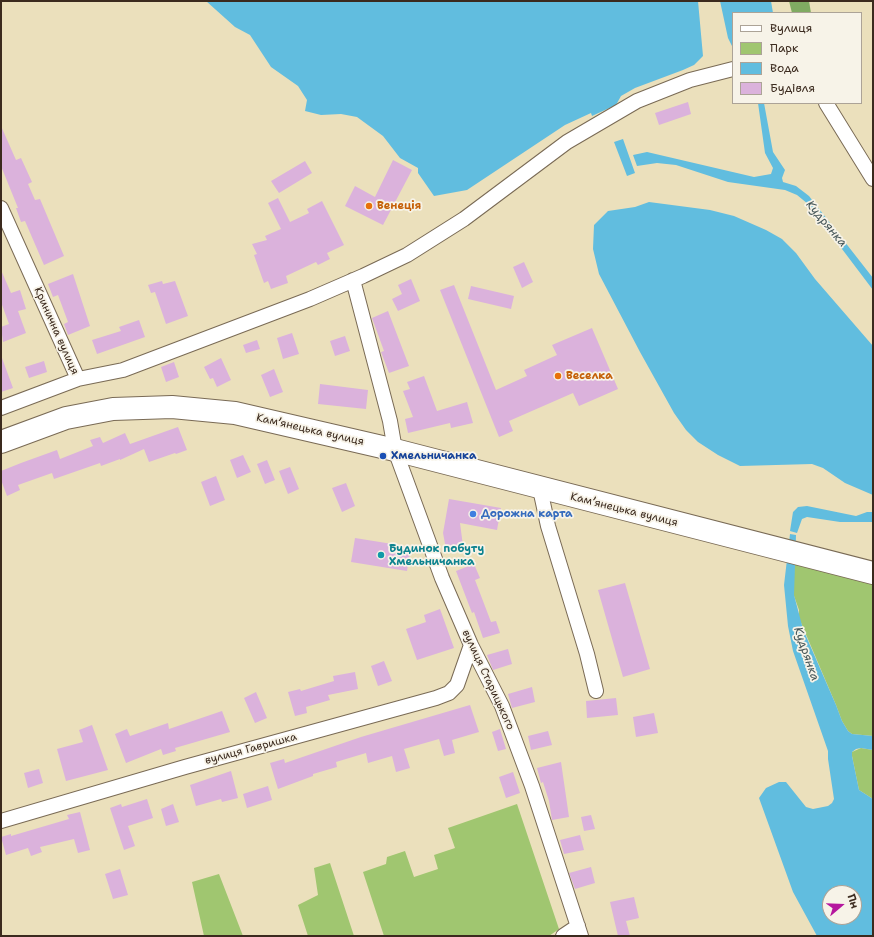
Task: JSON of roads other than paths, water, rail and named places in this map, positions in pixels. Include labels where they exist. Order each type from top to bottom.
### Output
[{"type":"main road","name":"Камʼянецька вулиця","points":[[1,442],[66,418],[113,409],[172,407],[235,413],[395,450],[540,489],[873,573]]},
{"type":"street","points":[[78,379],[123,370],[310,299],[407,255],[453,226],[566,142],[637,101],[690,80],[732,69]]},
{"type":"street","points":[[827,104],[873,178]]},
{"type":"street","name":"Кринична вулиця","points":[[1,208],[78,379],[1,408]]},
{"type":"street","name":"вулиця Старицького","points":[[353,280],[390,421],[395,450],[442,578],[471,645],[502,706],[530,779],[579,931]]},
{"type":"street","points":[[540,489],[548,526],[587,654],[596,691]]},
{"type":"street","name":"вулиця Гавришка","points":[[1,821],[185,767],[436,698],[449,693],[457,685],[471,645]]},
{"type":"street","points":[[563,936],[579,931]]},
{"type":"water","points":[[206,1],[698,1],[703,56],[694,65],[635,88],[621,96],[616,105],[592,116],[591,113],[565,125],[467,190],[434,196],[418,173],[418,168],[400,158],[383,136],[357,117],[341,114],[321,115],[305,111],[307,100],[298,86],[271,67],[250,35],[235,27]]},
{"type":"water","points":[[720,1],[771,1],[773,12],[732,12],[732,46],[728,38]]},
{"type":"water","name":"Кудрянка","points":[[758,104],[764,104],[773,152],[785,170],[782,178],[783,182],[796,186],[809,196],[873,278],[873,290],[808,204],[797,195],[785,190],[728,182],[676,165],[657,163],[637,166],[633,155],[647,152],[754,177],[771,174],[773,168],[765,153]]},
{"type":"water","points":[[623,139],[635,173],[627,176],[614,142]]},
{"type":"water","points":[[649,202],[710,210],[734,216],[766,230],[782,239],[796,253],[815,279],[873,346],[873,495],[845,483],[823,468],[812,464],[740,466],[718,455],[698,442],[686,430],[674,413],[599,274],[593,249],[594,225],[608,211],[635,207]]},
{"type":"water","points":[[807,506],[856,516],[867,512],[873,512],[873,522],[840,522],[807,517],[802,519],[797,533],[790,531],[793,512],[798,507]]},
{"type":"water","name":"Кудрянка","points":[[790,534],[796,535],[794,595],[803,629],[842,721],[848,731],[852,734],[873,736],[873,750],[861,748],[856,749],[852,752],[852,756],[859,790],[873,799],[873,936],[817,936],[793,892],[759,798],[766,788],[779,782],[786,782],[806,807],[813,809],[828,806],[834,799],[828,751],[793,651],[788,626],[784,585]]},
{"type":"place","name":"Венеція","points":[[369,206]]},
{"type":"place","name":"Веселка","points":[[558,376]]},
{"type":"place","name":"Хмельничанка","points":[[383,456]]},
{"type":"place","name":"Дорожна карта","points":[[473,514]]},
{"type":"place","name":"Будинок побуту Хмельничанка","points":[[381,555]]}]
